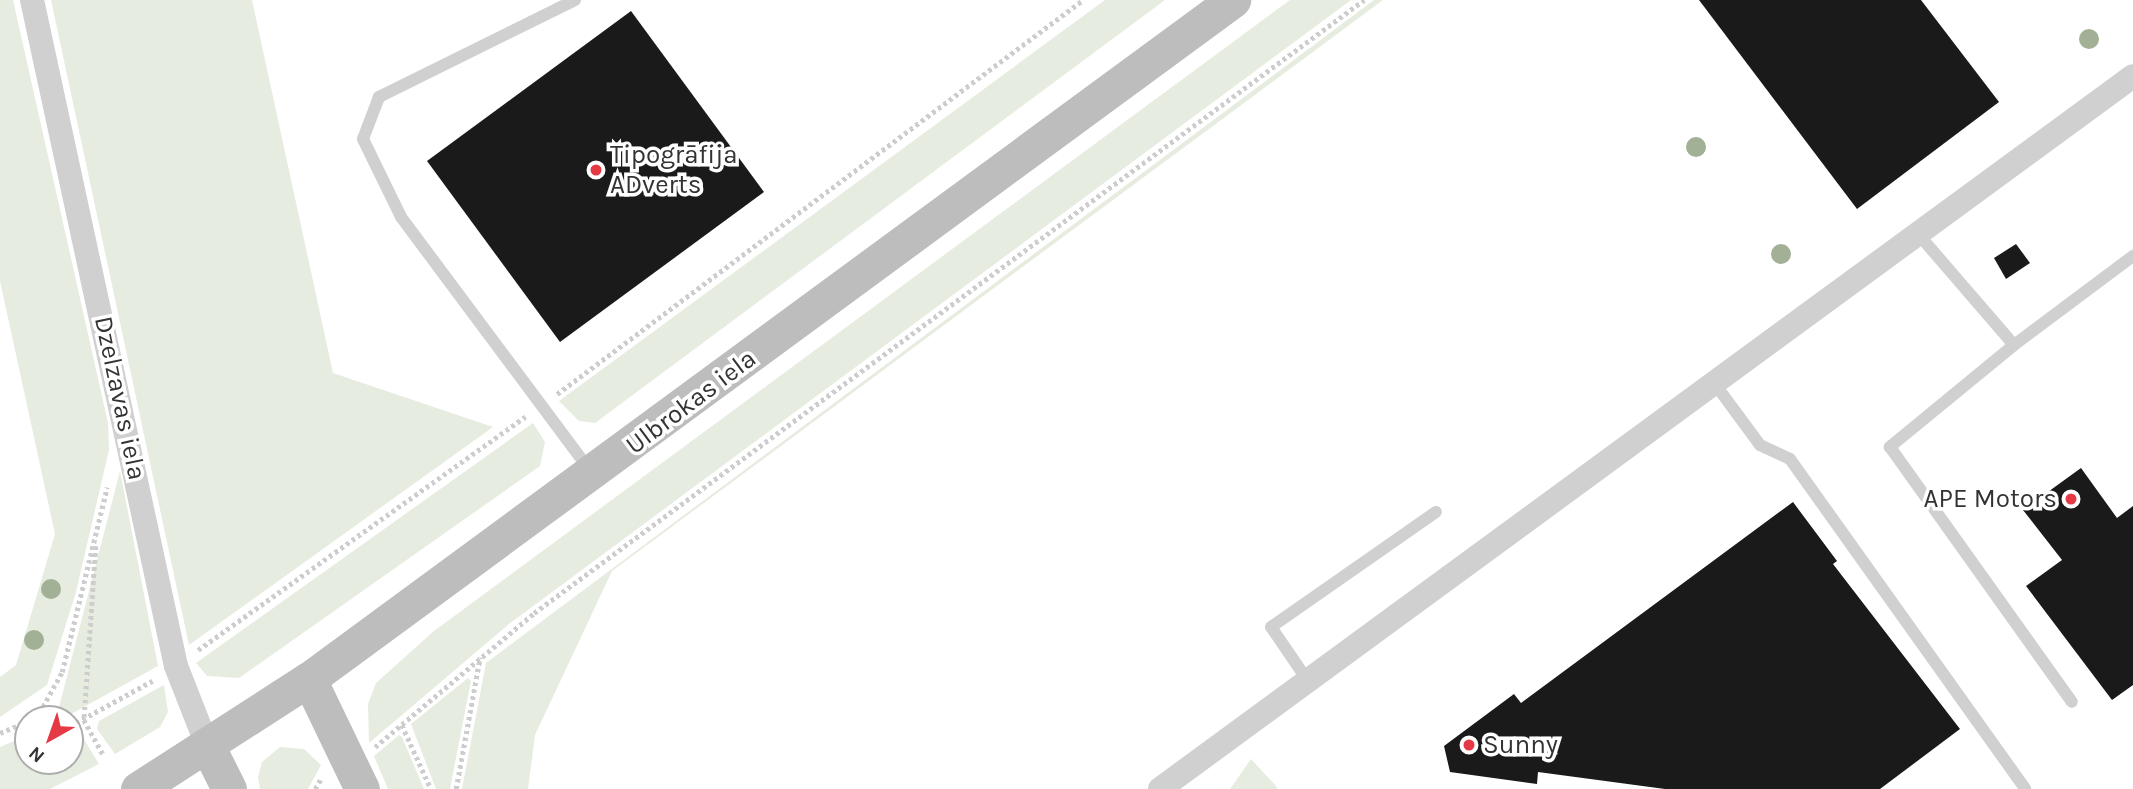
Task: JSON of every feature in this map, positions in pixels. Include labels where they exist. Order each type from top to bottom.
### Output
[{"type":"main road","name":"Ulbrokas iela","points":[[138,789],[309,679],[592,474],[1233,0]]},
{"type":"main road","points":[[309,679],[362,789]]},
{"type":"main road","name":"Dzelzavas iela","points":[[207,744],[229,789]]},
{"type":"street","name":"Dzelzavas iela","points":[[32,0],[176,666],[207,744]]},
{"type":"street","points":[[1160,789],[2133,76]]},
{"type":"lane","points":[[575,0],[379,97],[363,139],[401,217],[592,474]]},
{"type":"lane","points":[[1919,235],[2014,345]]},
{"type":"lane","points":[[2072,702],[1890,447],[2014,345],[2133,256]]},
{"type":"lane","points":[[1715,384],[1760,445],[1790,459],[2025,789]]},
{"type":"lane","points":[[1308,681],[1271,627],[1436,512]]},
{"type":"path","points":[[191,655],[541,406],[1083,0]]},
{"type":"path","points":[[372,750],[480,657],[1364,0]]},
{"type":"path","points":[[44,705],[62,672],[108,482]]},
{"type":"path","points":[[84,710],[98,568],[95,542]]},
{"type":"path","points":[[456,789],[480,657]]},
{"type":"path","points":[[84,719],[162,676]]},
{"type":"path","points":[[84,722],[104,756]]},
{"type":"path","points":[[402,725],[431,789]]},
{"type":"shaded area","points":[[0,0],[13,0],[108,423],[109,450],[76,592],[47,685],[0,717],[0,677],[16,665],[55,534],[0,281]]},
{"type":"shaded area","points":[[51,0],[252,0],[333,373],[493,427],[189,645]]},
{"type":"shaded area","points":[[1105,0],[1165,0],[595,423],[579,421],[559,401]]},
{"type":"shaded area","points":[[1290,0],[1351,0],[509,624],[369,743],[368,704],[376,683],[434,631]]},
{"type":"shaded area","points":[[1374,0],[1383,0],[612,571],[535,735],[528,789],[462,789],[486,663]]},
{"type":"shaded area","points":[[533,423],[545,442],[540,466],[239,678],[207,676],[196,663]]},
{"type":"shaded area","points":[[120,471],[158,666],[84,707],[60,705]]},
{"type":"shaded area","points":[[468,678],[471,681],[450,789],[436,789],[411,724]]},
{"type":"shaded area","points":[[164,685],[168,712],[160,727],[115,754],[97,729],[99,721]]},
{"type":"shaded area","points":[[399,735],[424,789],[388,789],[374,756]]},
{"type":"shaded area","points":[[84,739],[99,764],[84,772]]},
{"type":"shaded area","points":[[14,741],[14,775],[77,775],[50,789],[0,789],[0,747]]},
{"type":"shaded area","points":[[280,747],[304,749],[321,765],[308,789],[260,789],[258,777],[262,762]]},
{"type":"shaded area","points":[[1251,759],[1276,786],[1277,789],[1230,789]]},
{"type":"building","points":[[1699,0],[1921,0],[1999,102],[1857,209]]},
{"type":"building","points":[[631,11],[764,192],[560,342],[427,161]]},
{"type":"building","points":[[2016,244],[2030,263],[2006,279],[1994,258]]},
{"type":"building","points":[[2081,468],[2117,518],[2133,506],[2133,685],[2112,700],[2026,586],[2062,560],[2023,510]]},
{"type":"building","points":[[1793,502],[1837,561],[1833,564],[1960,729],[1880,789],[1665,789],[1538,772],[1537,784],[1450,772],[1444,746],[1514,694],[1521,703]]},
{"type":"place","name":"Tipogrāfija ADverts","points":[[596,170]]},
{"type":"place","name":"APE Motors","points":[[2071,499]]},
{"type":"place","name":"Sunny","points":[[1469,745]]}]
